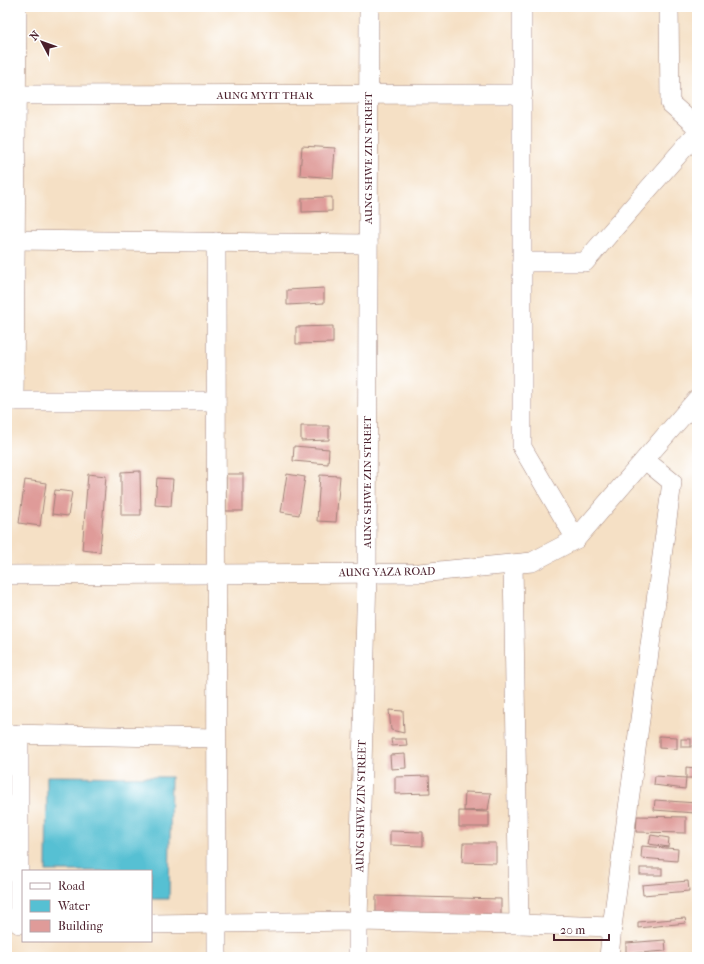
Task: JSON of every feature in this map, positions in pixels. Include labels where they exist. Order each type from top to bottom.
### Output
[{"type":"street","points":[[17,7],[12,96],[15,240],[10,400],[216,401]]},
{"type":"street","name":"AUNG SHWE ZIN STREET","points":[[358,957],[367,573],[369,7]]},
{"type":"street","points":[[522,7],[522,447],[576,539]]},
{"type":"street","points":[[669,7],[670,102],[697,127]]},
{"type":"street","name":"AUNG MYIT THAR","points":[[12,96],[523,94]]},
{"type":"street","points":[[522,262],[585,262],[697,133]]},
{"type":"street","points":[[15,240],[368,244]]},
{"type":"street","points":[[216,242],[217,957]]},
{"type":"street","name":"AUNG YAZA ROAD","points":[[7,575],[419,573],[532,562],[576,539],[697,399]]},
{"type":"street","points":[[609,957],[672,482],[645,460]]},
{"type":"street","points":[[513,564],[519,924]]},
{"type":"street","points":[[16,924],[13,734],[216,738]]},
{"type":"street","points":[[152,924],[358,921],[612,927]]},
{"type":"water","points":[[47,776],[171,777],[169,899],[152,899],[152,870],[46,870]]},
{"type":"building","points":[[302,146],[335,148],[333,178],[300,175]]},
{"type":"building","points":[[332,197],[332,211],[302,212],[302,198]]},
{"type":"building","points":[[324,288],[324,303],[287,305],[287,290]]},
{"type":"building","points":[[333,326],[333,343],[296,344],[296,327]]},
{"type":"building","points":[[301,426],[329,426],[329,440],[301,441]]},
{"type":"building","points":[[294,446],[329,449],[328,464],[293,461]]},
{"type":"building","points":[[140,471],[141,515],[121,515],[121,472]]},
{"type":"building","points":[[88,474],[106,476],[100,552],[82,550]]},
{"type":"building","points":[[226,474],[243,474],[243,511],[226,511]]},
{"type":"building","points":[[287,474],[305,477],[299,515],[281,512]]},
{"type":"building","points":[[320,475],[340,476],[336,522],[317,521]]},
{"type":"building","points":[[157,478],[173,479],[171,506],[155,505]]},
{"type":"building","points":[[25,480],[46,483],[40,526],[19,523]]},
{"type":"building","points":[[55,490],[72,492],[68,516],[52,514]]},
{"type":"building","points":[[389,710],[403,711],[404,733],[391,730]]},
{"type":"building","points":[[659,736],[677,737],[677,749],[659,748]]},
{"type":"building","points":[[391,739],[406,739],[407,745],[392,746]]},
{"type":"building","points":[[681,739],[691,739],[691,747],[681,747]]},
{"type":"building","points":[[405,754],[406,768],[391,769],[390,755]]},
{"type":"building","points":[[686,767],[695,768],[696,778],[686,778]]},
{"type":"building","points":[[429,776],[430,793],[395,794],[395,777]]},
{"type":"building","points":[[655,776],[686,778],[685,789],[654,785]]},
{"type":"building","points":[[465,792],[491,793],[488,810],[464,811]]},
{"type":"building","points":[[655,800],[696,803],[695,813],[654,810]]},
{"type":"building","points":[[459,811],[489,812],[489,827],[459,827]]},
{"type":"building","points":[[637,816],[686,817],[686,833],[636,832]]},
{"type":"building","points":[[390,831],[423,832],[423,846],[390,845]]},
{"type":"building","points":[[651,835],[669,838],[668,847],[649,844]]},
{"type":"building","points":[[463,843],[496,843],[496,863],[462,862]]},
{"type":"building","points":[[642,846],[678,849],[677,861],[641,858]]},
{"type":"building","points":[[640,868],[662,868],[662,875],[640,875]]},
{"type":"building","points":[[688,881],[689,891],[643,895],[642,885]]},
{"type":"building","points":[[376,896],[501,899],[501,916],[376,914]]},
{"type":"building","points":[[685,918],[686,923],[638,928],[638,922]]},
{"type":"building","points":[[665,940],[666,951],[626,954],[626,943]]}]
